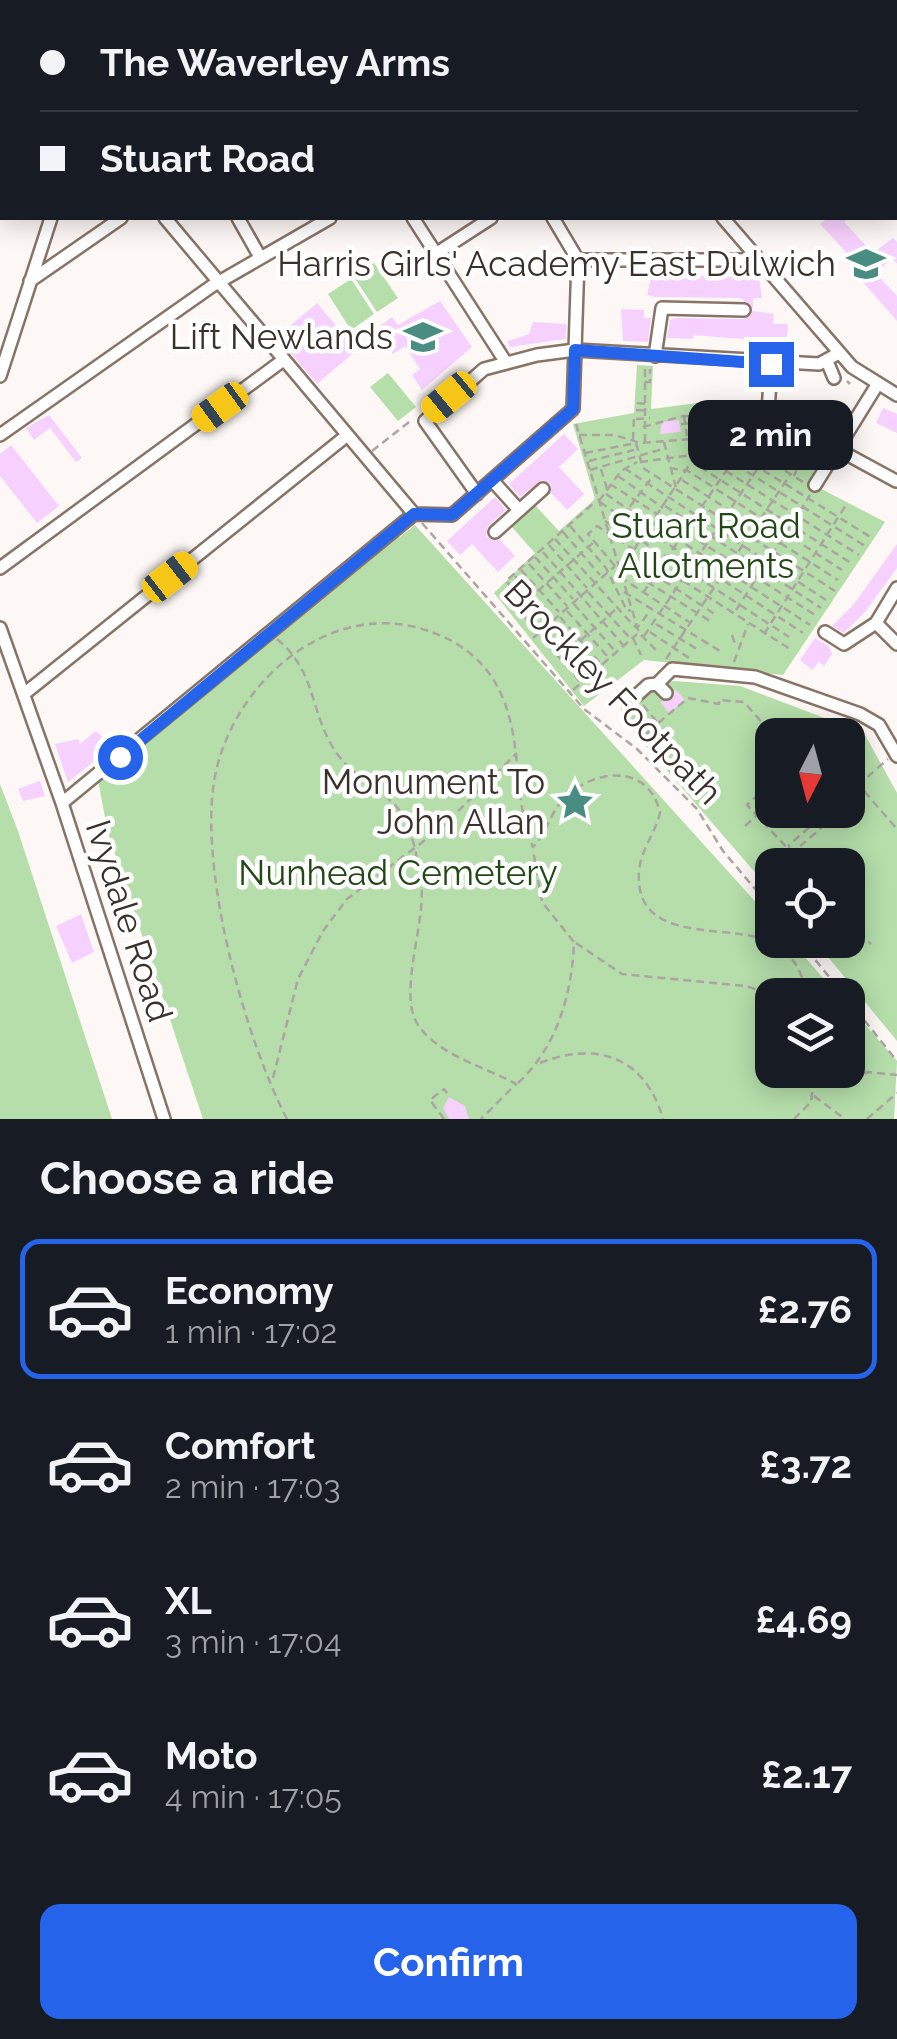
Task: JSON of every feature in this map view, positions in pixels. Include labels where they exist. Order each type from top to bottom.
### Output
[{"type":"street","points":[[0,376],[50,220]]},
{"type":"street","points":[[30,281],[118,220]]},
{"type":"street","points":[[167,220],[345,437],[414,514]]},
{"type":"street","points":[[239,220],[260,257]]},
{"type":"street","points":[[0,435],[218,282],[326,220]]},
{"type":"street","points":[[414,220],[505,361]]},
{"type":"street","points":[[437,253],[488,220]]},
{"type":"street","points":[[62,803],[414,514],[424,511],[448,517],[573,409],[578,260],[554,220]]},
{"type":"street","points":[[725,220],[839,353],[877,385],[897,394]]},
{"type":"street","points":[[578,260],[761,260]]},
{"type":"street","points":[[655,356],[662,308],[744,310]]},
{"type":"street","points":[[477,494],[425,421],[471,379],[505,361],[575,350],[771,364],[827,362],[839,353]]},
{"type":"street","points":[[0,568],[282,361]]},
{"type":"street","points":[[827,362],[846,380]]},
{"type":"street","points":[[760,436],[771,364]]},
{"type":"street","points":[[816,485],[877,385]]},
{"type":"street","points":[[563,415],[578,430]]},
{"type":"street","points":[[24,694],[345,437]]},
{"type":"street","points":[[839,450],[896,481]]},
{"type":"street","points":[[492,480],[519,510]]},
{"type":"street","points":[[495,532],[543,489]]},
{"type":"street","points":[[825,632],[844,644],[876,622],[897,588]]},
{"type":"street","points":[[876,622],[897,644]]},
{"type":"street","name":"Ivydale Road","points":[[0,628],[62,803],[164,1119]]},
{"type":"street","points":[[637,698],[648,686],[662,688],[672,668],[755,677],[872,720],[896,755]]},
{"type":"path","points":[[645,443],[642,410],[648,369]]},
{"type":"path","points":[[638,380],[645,381]]},
{"type":"path","points":[[638,390],[650,392]]},
{"type":"path","points":[[742,425],[743,408]]},
{"type":"path","points":[[721,430],[722,409]]},
{"type":"path","points":[[636,410],[649,411],[651,424]]},
{"type":"path","points":[[643,427],[684,416],[722,418]]},
{"type":"path","points":[[684,416],[687,438]]},
{"type":"path","points":[[683,423],[758,417],[730,435]]},
{"type":"path","points":[[650,418],[634,418],[639,462],[835,591]]},
{"type":"path","points":[[363,458],[413,419],[425,421]]},
{"type":"path","points":[[736,429],[760,436],[754,451]]},
{"type":"path","points":[[656,650],[637,628],[624,592],[578,430],[645,443],[706,436],[721,430]]},
{"type":"path","points":[[721,430],[814,489],[735,612]]},
{"type":"path","points":[[619,574],[699,454],[706,436]]},
{"type":"path","points":[[706,436],[872,538]]},
{"type":"path","points":[[584,453],[635,441]]},
{"type":"path","points":[[664,441],[676,489]]},
{"type":"path","points":[[703,444],[802,510],[865,546]]},
{"type":"path","points":[[643,593],[744,445]]},
{"type":"path","points":[[573,690],[623,646],[648,631],[773,446]]},
{"type":"path","points":[[776,465],[786,446]]},
{"type":"path","points":[[589,470],[666,448]]},
{"type":"path","points":[[791,474],[796,448]]},
{"type":"path","points":[[587,462],[636,449]]},
{"type":"path","points":[[666,659],[804,450]]},
{"type":"path","points":[[589,676],[506,582],[598,501],[624,468],[639,462],[699,454],[796,519],[859,555]]},
{"type":"path","points":[[601,467],[607,489],[627,509],[810,625]]},
{"type":"path","points":[[700,467],[851,563]]},
{"type":"path","points":[[624,468],[826,600]]},
{"type":"path","points":[[670,468],[688,471],[842,570]]},
{"type":"path","points":[[616,475],[821,608]]},
{"type":"path","points":[[617,528],[654,475]]},
{"type":"path","points":[[682,480],[838,580]]},
{"type":"path","points":[[607,489],[634,500],[815,615]]},
{"type":"path","points":[[598,501],[803,634]]},
{"type":"path","points":[[764,634],[846,504]]},
{"type":"path","name":"Brockley Footpath","points":[[414,514],[584,709],[637,750],[697,808],[723,852],[755,889]]},
{"type":"path","points":[[603,520],[789,637]]},
{"type":"path","points":[[569,524],[608,572],[627,611],[631,610]]},
{"type":"path","points":[[615,566],[588,534],[596,527],[790,650]]},
{"type":"path","points":[[562,531],[601,577]]},
{"type":"path","points":[[554,538],[637,628]]},
{"type":"path","points":[[518,608],[595,541]]},
{"type":"path","points":[[548,544],[641,654]]},
{"type":"path","points":[[541,550],[623,646]]},
{"type":"path","points":[[534,556],[616,652]]},
{"type":"path","points":[[630,558],[716,614]]},
{"type":"path","points":[[527,562],[608,658]]},
{"type":"path","points":[[534,638],[615,566]]},
{"type":"path","points":[[624,567],[710,622]]},
{"type":"path","points":[[520,569],[601,664]]},
{"type":"path","points":[[619,574],[689,622]]},
{"type":"path","points":[[514,575],[596,669]]},
{"type":"path","points":[[624,592],[720,651]]},
{"type":"path","points":[[506,596],[582,683]]},
{"type":"path","points":[[560,659],[616,609]]},
{"type":"path","points":[[637,628],[650,611]]},
{"type":"path","points":[[287,1119],[246,1018],[229,945],[216,870],[213,789],[234,724],[294,653],[348,624],[393,620],[444,636],[472,655],[492,677],[512,716],[542,902],[574,942],[622,974],[755,989]]},
{"type":"path","points":[[654,623],[700,651]]},
{"type":"path","points":[[733,668],[737,645],[748,623]]},
{"type":"path","points":[[648,631],[696,662]]},
{"type":"path","points":[[272,634],[294,653],[313,688],[332,746],[367,785],[395,804],[415,850],[422,924],[412,1006],[419,1026],[460,1058],[516,1084]]},
{"type":"path","points":[[732,636],[737,645]]},
{"type":"path","points":[[637,698],[658,724]]},
{"type":"path","points":[[652,740],[649,743],[643,737],[655,732],[658,724],[688,698],[718,704],[719,700],[744,702],[759,718]]},
{"type":"path","points":[[743,710],[748,706]]},
{"type":"path","points":[[272,1079],[298,978],[323,931],[347,899],[389,865],[415,850],[518,752]]},
{"type":"path","points":[[865,780],[896,755]]},
{"type":"path","points":[[533,847],[561,802],[575,790],[604,776],[624,773],[652,790],[660,813],[644,845],[638,875],[645,900],[662,919],[679,927],[703,933],[753,935],[780,946],[800,968],[803,978]]},
{"type":"path","points":[[865,792],[897,829]]},
{"type":"path","points":[[745,826],[755,817]]},
{"type":"path","points":[[769,828],[787,848],[809,828]]},
{"type":"path","points":[[798,848],[822,828]]},
{"type":"path","points":[[865,939],[870,944]]},
{"type":"path","points":[[539,1064],[573,987],[574,942]]},
{"type":"path","points":[[814,958],[830,978]]},
{"type":"path","points":[[865,1021],[897,1061]]},
{"type":"path","points":[[480,1119],[539,1064],[574,1050],[609,1055],[643,1078],[663,1119]]},
{"type":"path","points":[[865,1074],[897,1075]]},
{"type":"path","points":[[794,1119],[812,1088]]},
{"type":"path","points":[[444,1119],[430,1100],[444,1089],[446,1093]]},
{"type":"path","points":[[867,1119],[897,1093]]},
{"type":"path","points":[[812,1094],[845,1119]]},
{"type":"green space","points":[[374,263],[398,298],[377,312],[354,277]]},
{"type":"green space","points":[[351,279],[374,314],[351,330],[328,294]]},
{"type":"green space","name":"Stuart Road Allotments","points":[[637,365],[653,366],[651,409],[714,401],[759,404],[757,433],[827,448],[808,482],[885,522],[783,675],[644,660],[584,706],[494,593],[535,553],[510,525],[534,504],[559,531],[595,499],[573,424],[634,413]]},
{"type":"green space","points":[[388,373],[416,407],[398,421],[370,387]]},
{"type":"green space","name":"Nunhead Cemetery","points":[[415,525],[755,901],[755,958],[806,958],[823,978],[755,978],[755,1088],[865,1088],[865,1024],[897,1061],[894,1119],[203,1119],[108,833],[97,775],[255,644],[272,639],[276,628],[390,535],[400,537]]},
{"type":"green space","points":[[674,681],[740,686],[824,718],[755,718],[755,828],[865,828],[865,735],[897,793],[897,1041],[865,1002],[865,978],[845,978],[829,958],[865,958],[865,848],[755,848],[755,872],[624,721],[616,690]]},
{"type":"green space","points":[[0,784],[18,831],[112,1119],[0,1119]]},
{"type":"building","points":[[825,220],[846,220],[844,222],[873,253],[893,238],[897,242],[897,264],[892,258],[876,273],[897,296],[897,321],[860,279],[852,266],[856,263],[820,224]]},
{"type":"building","points":[[652,274],[759,278],[762,298],[753,298],[753,309],[741,298],[655,297],[647,295]]},
{"type":"building","name":"Lift Newlands","points":[[440,301],[472,347],[422,390],[412,375],[420,369],[405,346],[393,354],[376,329],[392,317],[398,325]]},
{"type":"building","points":[[317,303],[357,350],[317,384],[277,337]]},
{"type":"building","points":[[621,309],[644,310],[644,318],[651,318],[648,342],[623,341]]},
{"type":"building","points":[[753,311],[774,314],[773,324],[788,324],[787,338],[778,338],[778,342],[693,335],[693,339],[667,338],[670,320],[676,318],[744,319]]},
{"type":"building","points":[[533,322],[566,324],[566,339],[510,347],[507,341],[529,334]]},
{"type":"building","points":[[883,408],[897,414],[897,433],[876,423]]},
{"type":"building","points":[[783,413],[805,414],[804,431],[782,430]]},
{"type":"building","points":[[49,415],[82,458],[76,462],[50,428],[34,440],[26,428]]},
{"type":"building","points":[[679,420],[681,432],[660,434],[662,422]]},
{"type":"building","points":[[564,434],[578,449],[559,467],[584,494],[567,510],[551,493],[551,484],[542,480],[520,497],[509,484]]},
{"type":"building","points":[[11,445],[59,506],[37,523],[0,476],[0,454]]},
{"type":"building","points":[[495,497],[506,510],[488,526],[486,535],[491,540],[500,540],[515,556],[498,572],[472,544],[460,555],[447,541]]},
{"type":"building","points":[[897,544],[897,568],[865,612],[844,633],[832,626],[854,604]]},
{"type":"building","points":[[815,638],[829,646],[832,654],[824,666],[819,662],[812,670],[800,660]]},
{"type":"building","points":[[675,689],[685,700],[669,713],[660,702],[672,700]]},
{"type":"building","points":[[96,731],[113,746],[68,782],[55,744],[78,739],[80,744]]},
{"type":"building","points":[[40,781],[45,796],[23,801],[18,789]]},
{"type":"building","points":[[81,914],[94,952],[72,963],[56,926]]},
{"type":"building","points":[[449,1097],[465,1106],[469,1119],[449,1119],[443,1108]]},
{"type":"place","name":"Harris Girls' Academy East Dulwich","points":[[866,264]]},
{"type":"place","name":"Lift Newlands","points":[[423,337]]},
{"type":"place","name":"Monument To John Allan","points":[[575,802]]},
{"type":"route","points":[[120,757],[414,514],[424,511],[443,517],[452,515],[573,409],[575,350],[771,364]]}]
